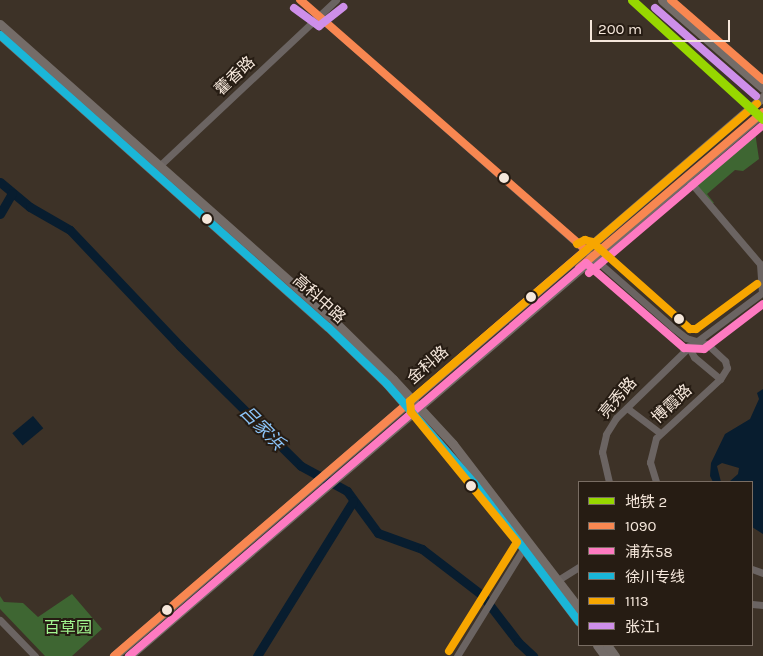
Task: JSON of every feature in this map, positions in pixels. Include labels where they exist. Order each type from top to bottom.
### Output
[{"type":"main road","points":[[662,0],[763,88]]},
{"type":"main road","points":[[671,0],[763,80]]},
{"type":"main road","name":"高科中路","points":[[0,24],[416,409],[578,607]]},
{"type":"main road","name":"高科中路","points":[[0,35],[157,169]]},
{"type":"main road","name":"金科路","points":[[129,656],[416,409],[763,97]]},
{"type":"main road","name":"金科路","points":[[114,656],[409,402],[589,253],[686,178],[763,112]]},
{"type":"main road","name":"高科中路","points":[[526,545],[578,621]]},
{"type":"street","points":[[300,0],[686,338],[699,340],[727,364],[720,379],[688,348],[686,338]]},
{"type":"street","name":"藿香路","points":[[157,169],[336,0]]},
{"type":"street","points":[[686,178],[760,264],[763,292]]},
{"type":"street","name":"亮秀路","points":[[609,481],[603,463],[604,443],[610,426],[688,348],[763,292]]},
{"type":"street","name":"博霞路","points":[[656,481],[650,456],[660,433],[720,379]]},
{"type":"street","points":[[627,408],[660,433]]},
{"type":"street","points":[[457,656],[526,545]]},
{"type":"street","points":[[558,580],[578,567]]},
{"type":"street","points":[[0,620],[35,656]]},
{"type":"street","points":[[0,624],[30,656]]},
{"type":"green space","points":[[755,132],[759,159],[743,171],[735,170],[707,194],[714,203],[709,205],[693,182],[748,133]]},
{"type":"green space","name":"百草园","points":[[72,594],[102,629],[72,656],[45,656],[0,609],[0,596],[4,602],[23,603],[38,617]]},
{"type":"water","points":[[763,389],[763,534],[753,528],[753,481],[730,481],[738,474],[739,468],[722,463],[717,466],[721,481],[712,481],[710,476],[711,463],[725,434],[750,419],[759,399],[757,393]]},
{"type":"water","points":[[33,416],[43,428],[23,446],[12,433]]},
{"type":"waterway","name":"吕家浜","points":[[0,182],[30,207],[70,230],[180,346],[301,466],[347,491],[378,533],[422,549],[482,595],[518,642],[533,656]]},
{"type":"waterway","points":[[0,214],[12,193]]},
{"type":"waterway","points":[[257,656],[353,501]]},
{"type":"metro line","name":"2","points":[[632,0],[763,119]]},
{"type":"transit line","name":"1090","points":[[114,656],[586,250],[300,0]]},
{"type":"transit line","name":"1090","points":[[671,0],[763,80]]},
{"type":"transit line","name":"张江1","points":[[294,8],[319,26],[343,7]]},
{"type":"transit line","name":"张江1","points":[[655,8],[756,96]]},
{"type":"transit line","name":"徐川专线","points":[[0,35],[328,327],[387,384],[474,483],[578,621]]},
{"type":"transit line","name":"1113","points":[[449,651],[517,542],[411,412],[410,401],[757,104]]},
{"type":"transit line","name":"1090","points":[[579,268],[763,112]]},
{"type":"transit line","name":"浦东58","points":[[589,273],[763,125]]},
{"type":"transit line","name":"1113","points":[[577,244],[585,240],[592,242],[690,329],[696,329],[757,284]]},
{"type":"transit line","name":"浦东58","points":[[129,656],[586,263],[684,348],[704,349],[763,304]]}]
